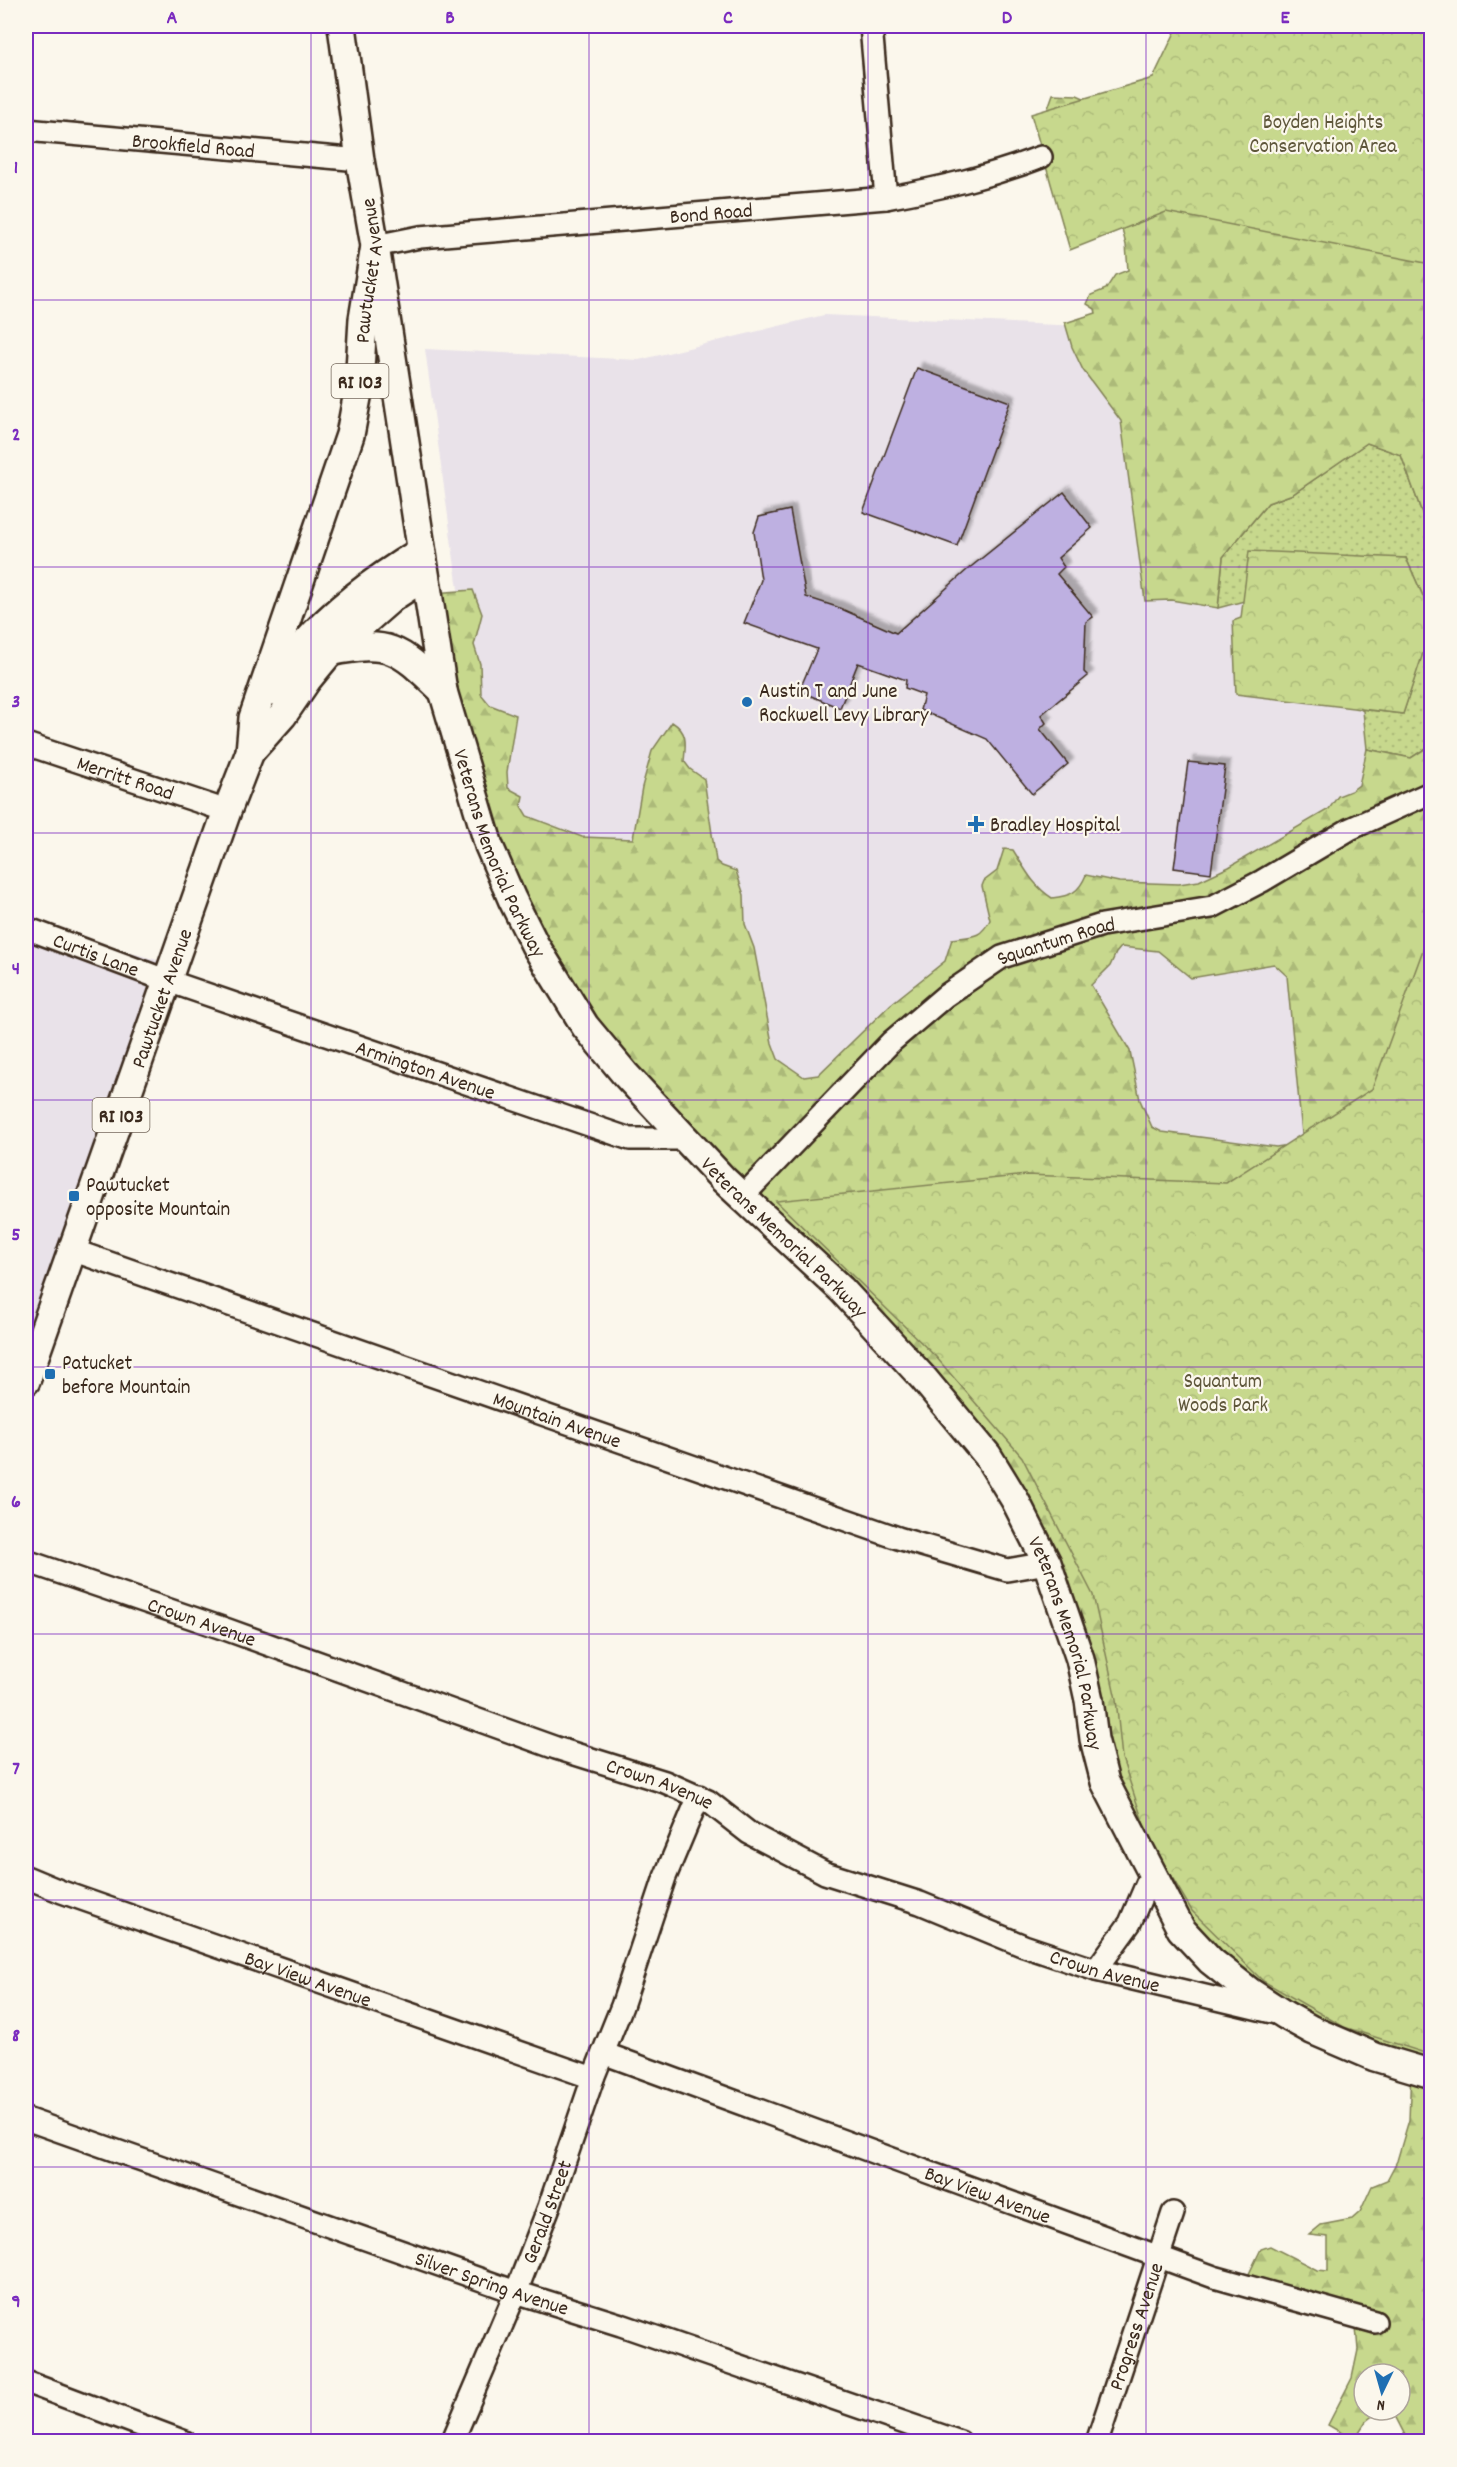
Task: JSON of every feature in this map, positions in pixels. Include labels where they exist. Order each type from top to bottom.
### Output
[{"type":"main road","name":"Pawtucket Avenue","points":[[26,1381],[227,811],[250,752],[253,718],[350,435],[359,387],[363,319],[375,246],[360,160],[342,26]]},
{"type":"main road","name":"Veterans Memorial Parkway","points":[[375,246],[443,691],[489,846],[534,945],[585,1026],[625,1074],[723,1179],[841,1289],[924,1379],[988,1456],[1015,1500],[1047,1563],[1080,1659],[1104,1782],[1181,1929],[1211,1960],[1250,1992],[1285,2015],[1312,2030],[1359,2050],[1431,2074]]},
{"type":"main road","name":"Pawtucket Avenue","points":[[253,718],[302,647],[326,622],[357,594],[422,564]]},
{"type":"main road","name":"Pawtucket Avenue","points":[[250,752],[284,715],[307,680],[330,652],[393,597],[422,564]]},
{"type":"main road","points":[[330,652],[366,646],[390,649],[412,662],[443,691]]},
{"type":"street","points":[[871,26],[886,198]]},
{"type":"street","name":"Brookfield Road","points":[[26,130],[360,160]]},
{"type":"street","name":"Bond Road","points":[[375,246],[420,237],[886,198],[954,186],[1041,158]]},
{"type":"street","name":"Merritt Road","points":[[26,744],[227,811]]},
{"type":"street","name":"Squantum Road","points":[[743,1196],[891,1042],[945,996],[1002,957],[1102,925],[1212,907],[1262,881],[1350,829],[1431,792]]},
{"type":"street","name":"Curtis Lane","points":[[26,928],[168,981]]},
{"type":"street","name":"Armington Avenue","points":[[168,981],[630,1139],[687,1140]]},
{"type":"street","name":"Mountain Avenue","points":[[72,1250],[898,1538],[1007,1570],[1047,1563]]},
{"type":"street","name":"Crown Avenue","points":[[26,1561],[228,1630],[556,1748],[665,1782],[708,1801],[749,1833],[825,1873],[920,1903],[1024,1946],[1096,1970],[1285,2015]]},
{"type":"street","points":[[603,2053],[622,2006],[665,1877],[699,1797]]},
{"type":"street","points":[[1096,1970],[1130,1923],[1151,1874]]},
{"type":"street","name":"Bay View Avenue","points":[[26,1877],[62,1892],[593,2078]]},
{"type":"street","name":"Gerald Street","points":[[452,2442],[516,2292],[549,2207],[603,2053]]},
{"type":"street","name":"Bay View Avenue","points":[[603,2053],[955,2180],[1214,2277],[1375,2322]]},
{"type":"street","name":"Silver Spring Avenue","points":[[26,2119],[516,2292],[621,2325],[960,2442]]},
{"type":"street","name":"Progress Avenue","points":[[1097,2442],[1173,2213]]},
{"type":"street","points":[[26,2382],[185,2442]]},
{"type":"shaded area","name":"Bradley Hospital","points":[[824,315],[1082,326],[1431,449],[1431,928],[1372,1089],[1226,1183],[1027,1175],[594,1000],[476,720],[425,349],[639,360]]},
{"type":"shaded area","points":[[26,919],[85,940],[175,965],[26,1386]]},
{"type":"green space","name":"Boyden Heights Conservation Area","points":[[1178,26],[1431,26],[1431,264],[1166,212],[1070,250],[1031,114],[1153,78]]},
{"type":"green space","points":[[1431,26],[1431,569],[1429,566],[1430,535],[1401,455],[1367,443],[1293,494],[1268,503],[1223,557],[1218,608],[1171,600],[1145,601],[1121,421],[1083,370],[1072,347],[1065,323],[1096,313],[1095,309],[1087,304],[1091,295],[1106,289],[1115,275],[1128,270],[1126,245],[1119,216],[1047,111],[1053,94],[1077,95],[1095,103]]},
{"type":"green space","points":[[1367,443],[1401,455],[1430,535],[1431,614],[1406,558],[1218,608],[1223,557],[1268,503],[1293,494]]},
{"type":"green space","points":[[1249,551],[1406,558],[1431,614],[1432,626],[1403,714],[1236,694],[1233,621],[1241,618]]},
{"type":"green space","points":[[473,590],[482,614],[474,645],[480,664],[481,694],[490,705],[516,715],[507,772],[508,788],[523,796],[521,806],[527,816],[582,837],[633,839],[642,787],[652,751],[672,722],[681,730],[685,738],[684,761],[690,769],[704,779],[716,861],[736,871],[744,895],[745,924],[754,948],[772,1043],[778,1059],[804,1077],[818,1075],[891,1004],[945,961],[952,939],[975,936],[983,931],[990,920],[982,886],[984,881],[997,871],[1004,849],[1013,850],[1034,883],[1052,898],[1074,892],[1086,875],[1119,882],[1179,884],[1199,881],[1229,867],[1329,809],[1338,796],[1359,785],[1367,749],[1411,758],[1431,745],[1431,2441],[1408,2441],[1398,2422],[1412,2422],[1412,2362],[1355,2362],[1358,2350],[1356,2327],[1247,2278],[1261,2249],[1270,2246],[1317,2270],[1328,2271],[1328,2237],[1309,2235],[1321,2225],[1352,2219],[1360,2212],[1372,2186],[1387,2180],[1397,2161],[1409,2120],[1411,2070],[1242,1987],[1135,1856],[1081,1662],[983,1449],[644,1097],[492,854],[433,593]],"holes":[[[1121,947],[1158,951],[1191,978],[1274,964],[1287,976],[1302,1134],[1296,1144],[1276,1147],[1162,1132],[1152,1127],[1140,1100],[1130,1051],[1091,985],[1110,966]]]},
{"type":"green space","points":[[1431,626],[1431,745],[1411,758],[1367,749],[1363,711],[1360,709],[1403,714]]},
{"type":"green space","name":"Squantum Woods Park","points":[[1431,928],[1431,2055],[1344,2027],[1263,1981],[1192,1911],[1148,1837],[1122,1758],[1116,1699],[1093,1595],[1022,1457],[936,1357],[776,1201],[1027,1175],[1226,1183],[1372,1089]]},
{"type":"green space","points":[[1352,2378],[1352,2422],[1365,2422],[1354,2440],[1328,2425]]},
{"type":"building","points":[[917,368],[1010,402],[957,546],[863,512]]},
{"type":"building","points":[[1064,492],[1092,528],[1058,558],[1064,567],[1057,574],[1093,617],[1086,622],[1084,672],[1088,676],[1041,715],[1046,723],[1040,729],[1068,764],[1032,794],[987,739],[920,710],[924,695],[905,688],[906,680],[858,663],[840,708],[799,691],[817,649],[744,623],[761,580],[754,532],[759,517],[790,510],[806,597],[837,607],[896,633],[967,570]]},
{"type":"building","points":[[1188,762],[1225,766],[1211,873],[1174,868]]},
{"type":"place","name":"Austin T and June Rockwell Levy Library","points":[[747,702]]},
{"type":"place","name":"Bradley Hospital","points":[[976,824]]},
{"type":"place","name":"Pawtucket opposite Mountain","points":[[74,1196]]},
{"type":"place","name":"Patucket before Mountain","points":[[50,1374]]}]
